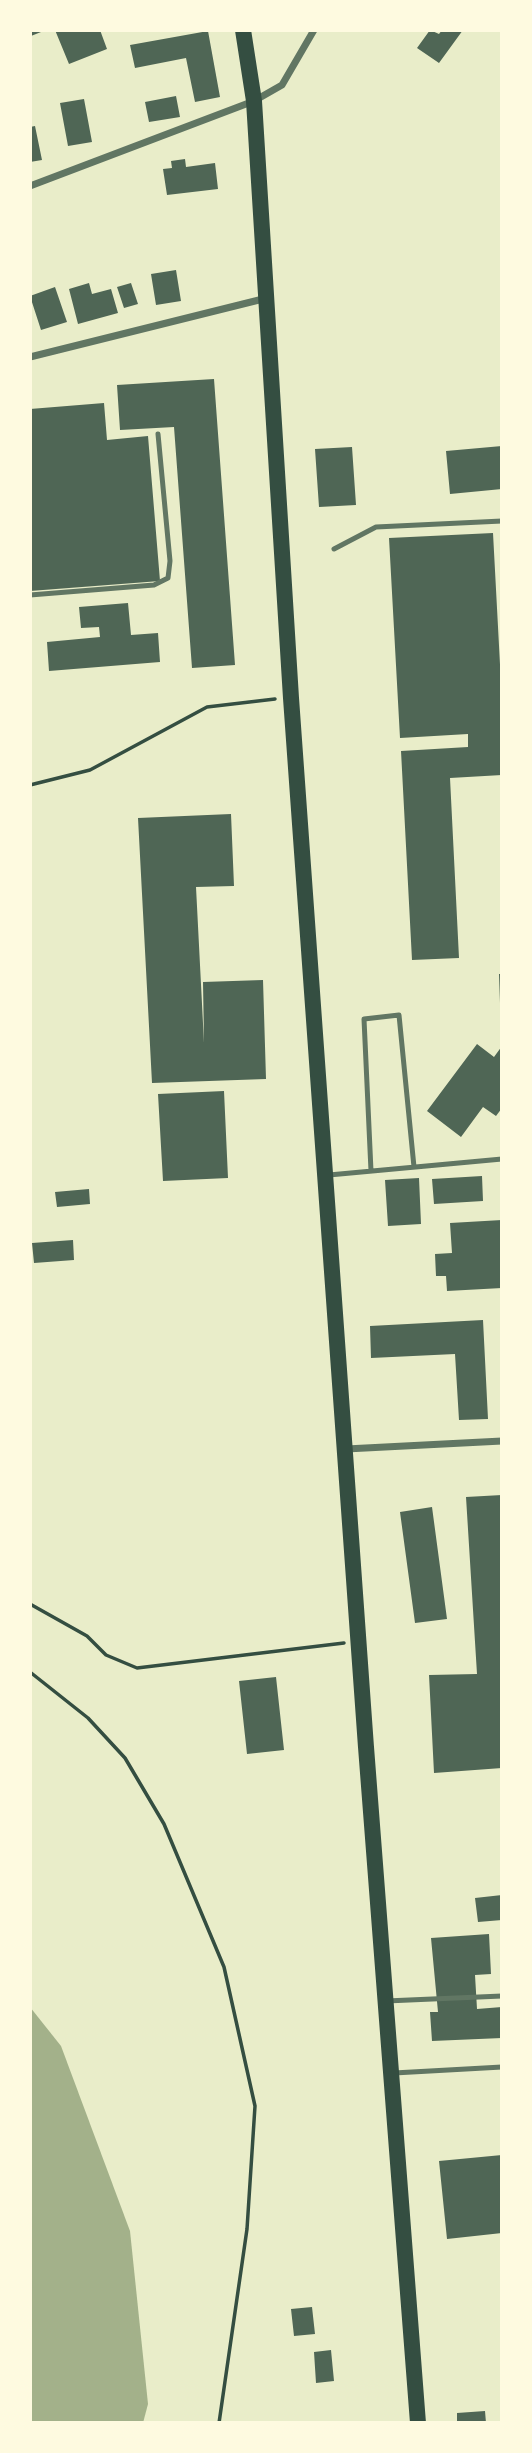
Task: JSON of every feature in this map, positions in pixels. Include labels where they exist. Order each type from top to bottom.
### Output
[{"type":"main road","points":[[243,30],[254,101],[292,698],[418,2423]]},
{"type":"street","points":[[30,186],[254,101],[282,85],[314,30]]},
{"type":"street","points":[[30,357],[268,297]]},
{"type":"street","points":[[346,1449],[502,1441]]},
{"type":"lane","points":[[30,595],[153,585],[167,578],[170,561],[158,434]]},
{"type":"lane","points":[[334,549],[376,527],[502,521]]},
{"type":"lane","points":[[371,1171],[364,1018],[399,1015],[414,1167]]},
{"type":"lane","points":[[326,1175],[502,1159]]},
{"type":"lane","points":[[386,2001],[502,1996]]},
{"type":"lane","points":[[392,2074],[502,2067]]},
{"type":"path","points":[[30,786],[90,770],[207,707],[292,698]]},
{"type":"path","points":[[30,1604],[87,1636],[106,1655],[137,1668],[360,1641]]},
{"type":"path","points":[[30,1672],[88,1718],[125,1758],[164,1824],[224,1966],[255,2106],[247,2228],[219,2423]]},
{"type":"shaded area","points":[[30,2007],[61,2046],[130,2231],[148,2404],[143,2423],[30,2423]]},
{"type":"building","points":[[30,30],[46,30],[31,36]]},
{"type":"building","points":[[55,30],[100,30],[107,49],[69,64]]},
{"type":"building","points":[[430,30],[439,34],[442,30],[463,30],[439,63],[417,48]]},
{"type":"building","points":[[208,31],[220,97],[195,102],[186,58],[135,68],[130,45]]},
{"type":"building","points":[[176,96],[180,117],[149,122],[145,102]]},
{"type":"building","points":[[84,99],[92,142],[68,146],[60,103]]},
{"type":"building","points":[[35,126],[42,160],[30,162],[30,127]]},
{"type":"building","points":[[185,159],[186,167],[215,163],[218,189],[167,195],[163,169],[172,168],[171,161]]},
{"type":"building","points":[[176,270],[181,301],[156,305],[151,274]]},
{"type":"building","points":[[89,283],[92,294],[111,289],[118,313],[78,324],[69,289]]},
{"type":"building","points":[[131,283],[138,304],[124,308],[117,287]]},
{"type":"building","points":[[55,287],[67,322],[41,330],[30,296]]},
{"type":"building","points":[[214,379],[235,665],[192,668],[174,427],[120,430],[117,385]]},
{"type":"building","points":[[104,403],[107,440],[148,436],[160,581],[30,591],[30,409]]},
{"type":"building","points":[[502,446],[502,489],[450,494],[446,451]]},
{"type":"building","points":[[352,447],[356,505],[319,507],[315,449]]},
{"type":"building","points":[[493,533],[502,702],[502,775],[450,778],[459,958],[412,960],[401,751],[468,747],[468,734],[400,738],[389,538]]},
{"type":"building","points":[[128,603],[131,635],[158,633],[160,662],[49,671],[47,642],[100,637],[99,627],[81,628],[79,607]]},
{"type":"building","points":[[231,814],[234,886],[196,887],[204,1043],[203,982],[263,980],[266,1079],[152,1083],[138,818]]},
{"type":"building","points":[[499,974],[502,974],[502,1003],[500,1003]]},
{"type":"building","points":[[477,1044],[494,1057],[502,1046],[502,1108],[496,1116],[483,1107],[461,1137],[427,1111]]},
{"type":"building","points":[[224,1091],[228,1178],[163,1181],[158,1094]]},
{"type":"building","points":[[482,1176],[483,1201],[434,1204],[432,1179]]},
{"type":"building","points":[[419,1178],[421,1224],[388,1226],[385,1180]]},
{"type":"building","points":[[89,1189],[90,1204],[57,1207],[55,1192]]},
{"type":"building","points":[[502,1220],[502,1288],[447,1291],[446,1276],[436,1276],[435,1254],[452,1253],[450,1223]]},
{"type":"building","points":[[73,1240],[74,1260],[34,1263],[32,1243]]},
{"type":"building","points":[[483,1320],[488,1419],[459,1420],[455,1354],[371,1358],[370,1326]]},
{"type":"building","points":[[502,1495],[502,1768],[434,1773],[429,1675],[477,1674],[466,1497]]},
{"type":"building","points":[[432,1507],[447,1619],[415,1623],[400,1512]]},
{"type":"building","points":[[276,1677],[284,1750],[247,1754],[239,1681]]},
{"type":"building","points":[[502,1895],[502,1920],[478,1922],[475,1898]]},
{"type":"building","points":[[489,1934],[491,1974],[475,1975],[477,2009],[502,2007],[502,2038],[432,2041],[430,2012],[438,2012],[431,1938]]},
{"type":"building","points":[[502,2155],[502,2233],[447,2239],[439,2161]]},
{"type":"building","points":[[312,2307],[315,2334],[294,2336],[291,2309]]},
{"type":"building","points":[[331,2350],[334,2381],[316,2383],[314,2352]]},
{"type":"building","points":[[485,2411],[486,2423],[457,2423],[457,2413]]}]
